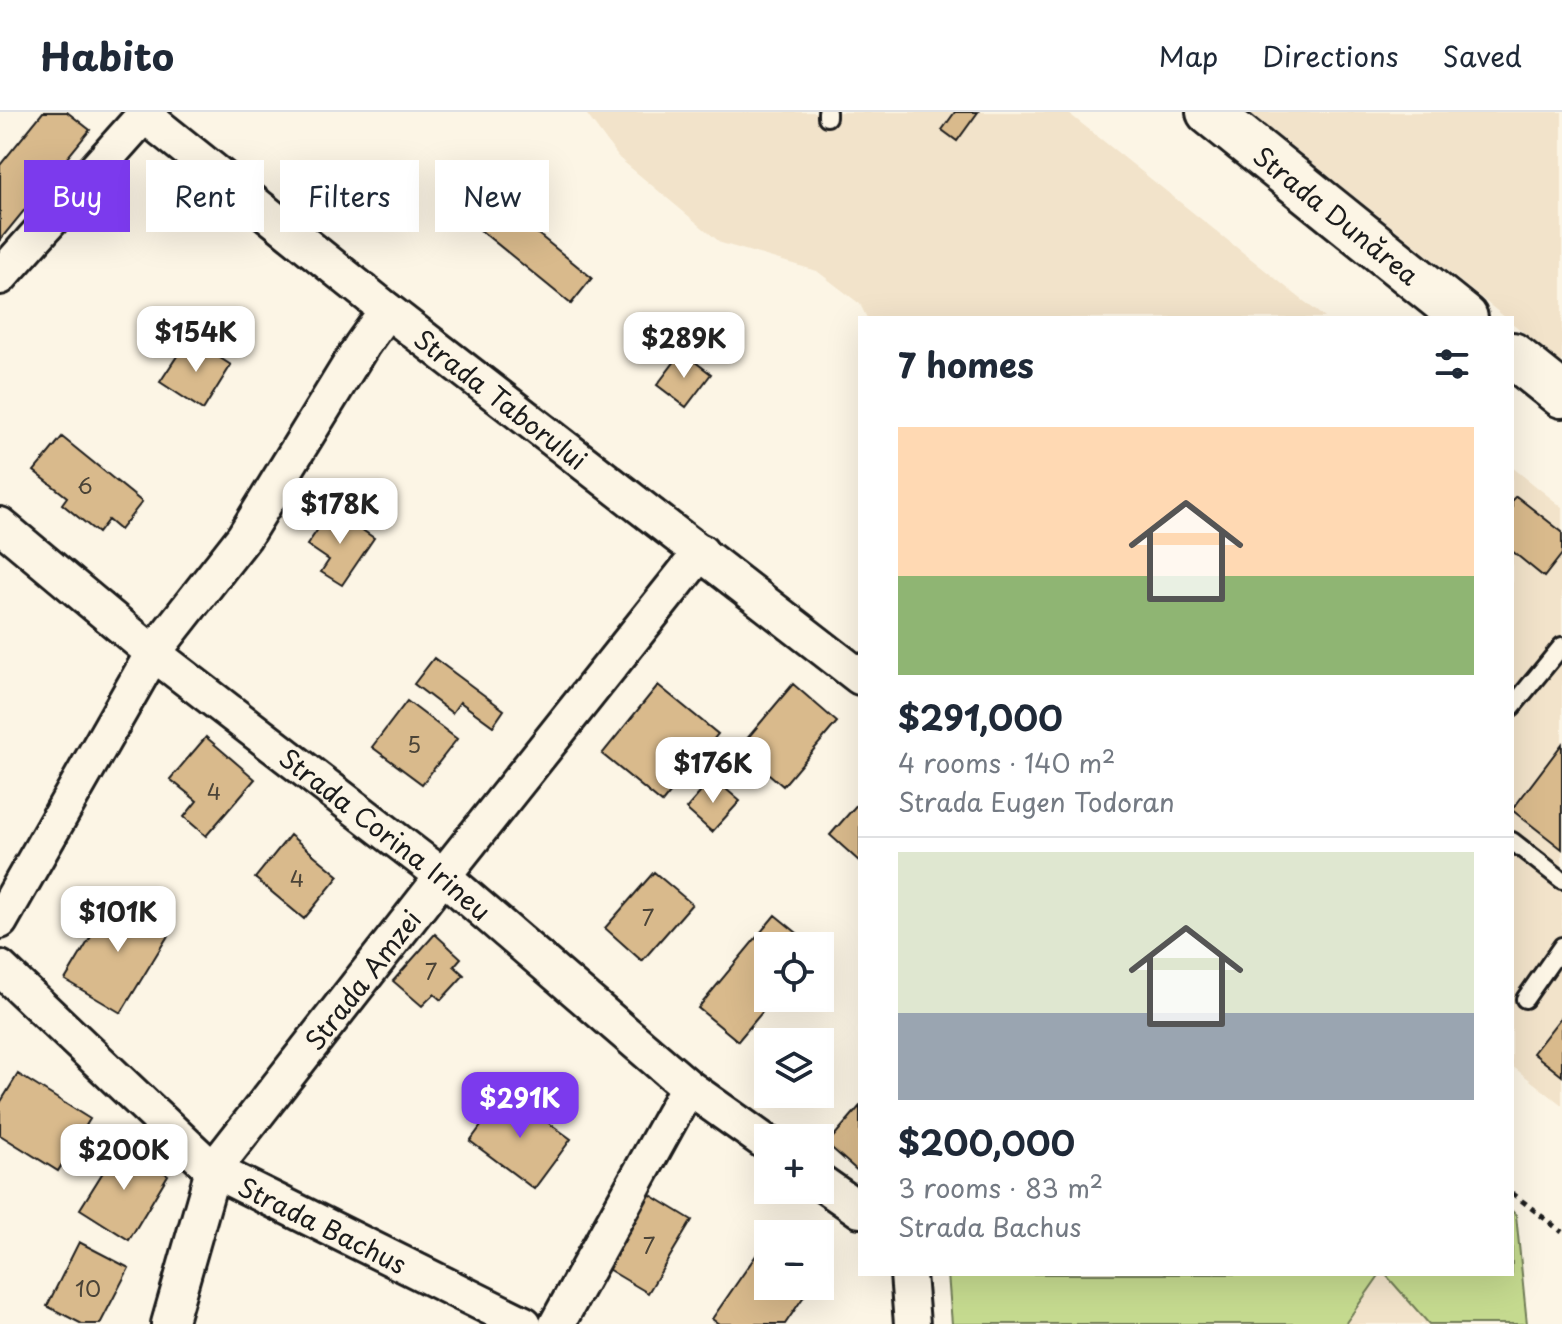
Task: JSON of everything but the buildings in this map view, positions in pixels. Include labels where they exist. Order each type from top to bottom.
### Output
[{"type":"street","name":"Strada Dunărea","points":[[1209,112],[1463,316]]},
{"type":"street","points":[[0,277],[145,114]]},
{"type":"street","name":"Strada Taborului","points":[[145,114],[387,310],[858,675]]},
{"type":"street","points":[[0,921],[153,653],[244,537],[362,345],[387,310]]},
{"type":"street","points":[[1514,357],[1562,395]]},
{"type":"street","name":"Strada Corina Irineu","points":[[0,525],[153,653],[443,876],[688,1087],[754,1134]]},
{"type":"street","name":"Strada Amzei","points":[[169,1324],[213,1170],[701,552]]},
{"type":"street","name":"Strada Bachus","points":[[0,968],[213,1170],[524,1324]]},
{"type":"street","points":[[557,1324],[688,1087]]},
{"type":"street","points":[[834,1192],[858,1209]]},
{"type":"street","points":[[908,1276],[912,1324]]},
{"type":"lane","points":[[1514,705],[1562,646]]},
{"type":"lane","points":[[1514,843],[1562,880]]},
{"type":"lane","points":[[1525,999],[1562,946]]},
{"type":"path","points":[[1514,1195],[1562,1232]]},
{"type":"shaded area","points":[[585,112],[1067,112],[1322,316],[866,316],[860,304],[817,271],[721,243],[619,158]]},
{"type":"shaded area","points":[[1249,112],[1562,112],[1562,363],[1514,325],[1514,316],[1504,316]]},
{"type":"shaded area","points":[[1514,469],[1562,507],[1562,1105],[1514,1068]]},
{"type":"shaded area","points":[[1379,1276],[1387,1276],[1429,1324],[1345,1324]]},
{"type":"green space","points":[[1514,1213],[1527,1324],[1429,1324],[1387,1276],[1514,1276]]},
{"type":"green space","points":[[948,1276],[1379,1276],[1345,1324],[952,1324]]}]
